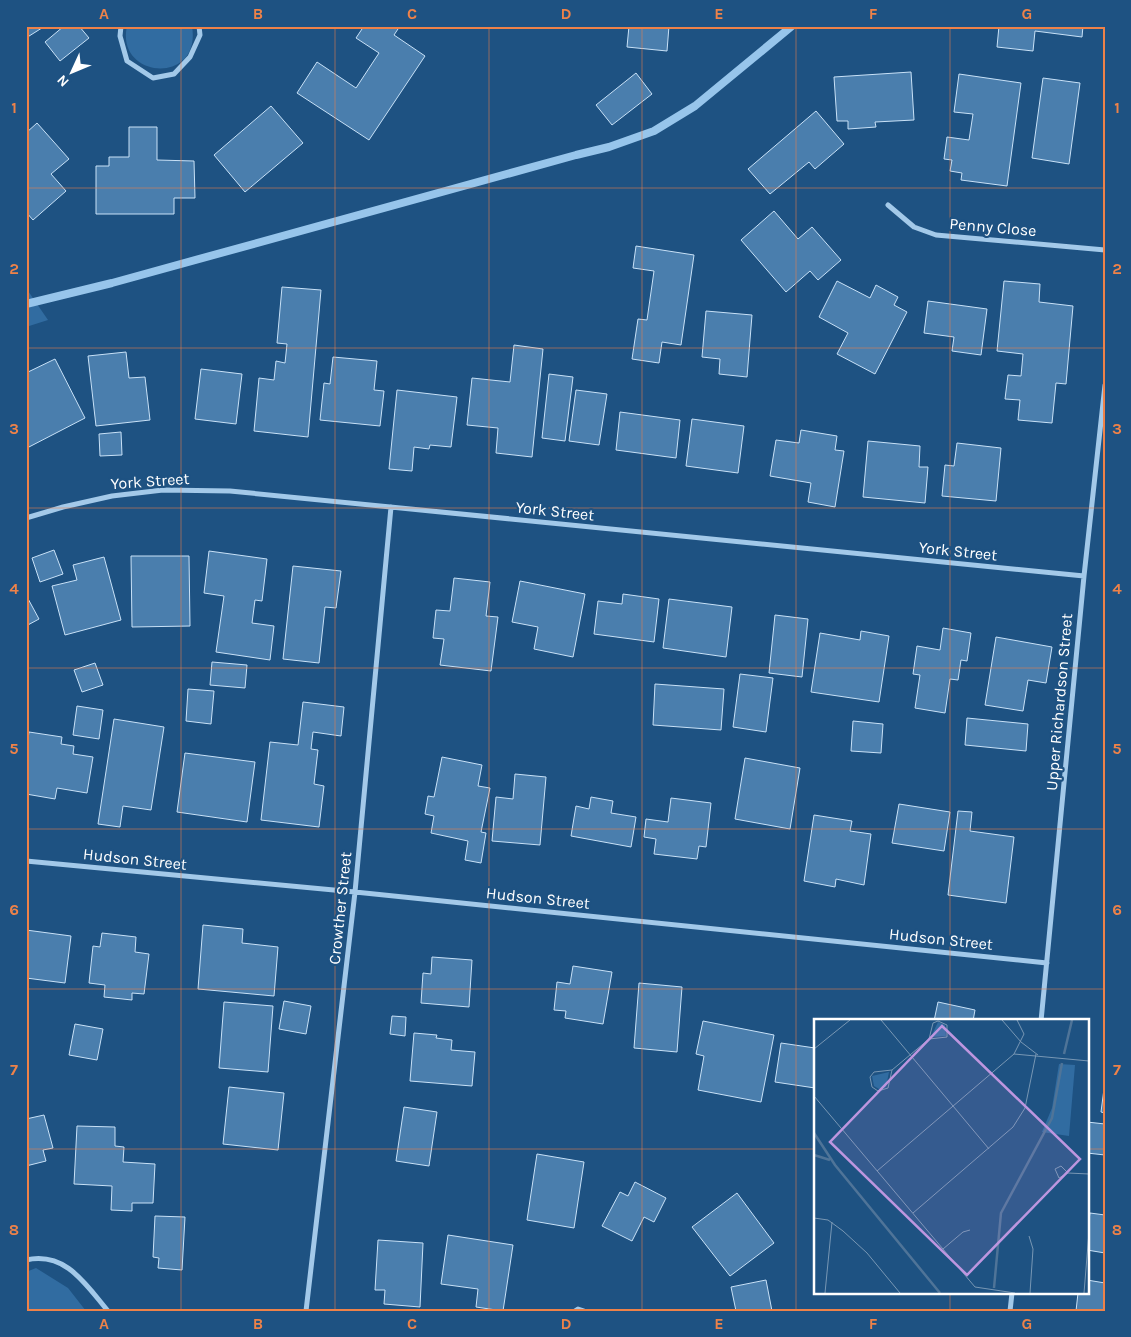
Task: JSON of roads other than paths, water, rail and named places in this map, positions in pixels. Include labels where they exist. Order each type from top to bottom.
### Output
[{"type":"street","points":[[121,26],[120,36],[128,61],[153,78],[174,74],[190,57],[200,35],[199,26]]},
{"type":"street","name":"Penny Close","points":[[888,205],[914,227],[936,235],[1105,250]]},
{"type":"street","name":"Upper Richardson Street","points":[[1041,1019],[1084,576],[1105,385]]},
{"type":"street","name":"York Street","points":[[26,518],[112,496],[163,490],[230,491],[1084,576]]},
{"type":"street","name":"Crowther Street","points":[[306,1311],[355,892],[391,507]]},
{"type":"street","name":"Hudson Street","points":[[26,861],[355,892],[1047,963]]},
{"type":"street","points":[[26,1260],[35,1258],[58,1262],[78,1275],[108,1311]]},
{"type":"street","points":[[1010,1311],[1012,1294]]},
{"type":"street","points":[[575,1311],[578,1309],[584,1311]]},
{"type":"waterway","points":[[26,304],[112,283],[609,147],[654,131],[695,106],[792,26]]}]
